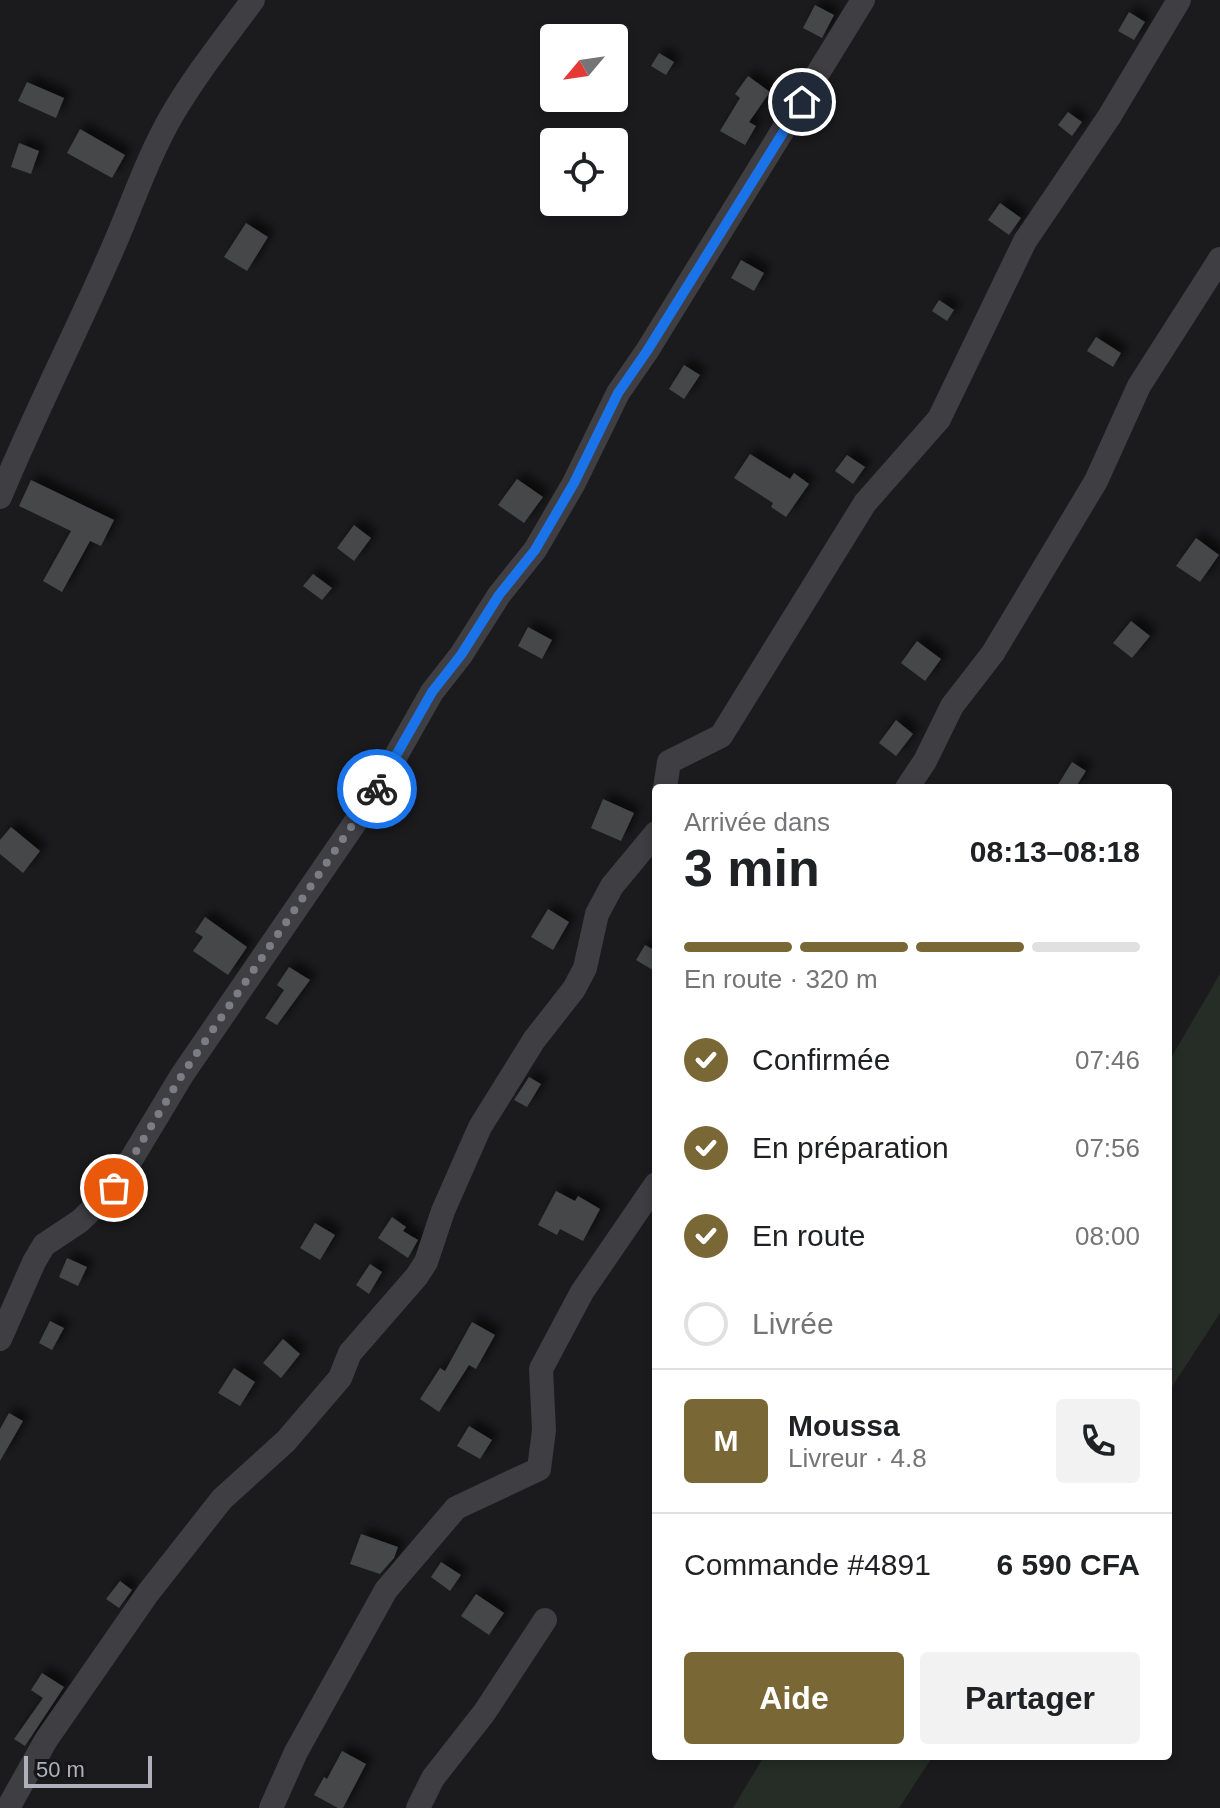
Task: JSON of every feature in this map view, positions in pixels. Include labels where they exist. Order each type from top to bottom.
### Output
[{"type":"street","points":[[0,497],[171,117],[193,81],[253,0]]},
{"type":"street","points":[[0,1339],[44,1245],[80,1221],[114,1188],[182,1075],[372,798],[432,692],[461,655],[499,595],[535,550],[574,483],[618,393],[863,0]]},
{"type":"street","points":[[666,784],[669,762],[721,736],[865,503],[939,419],[1025,241],[1109,117],[1179,0]]},
{"type":"street","points":[[910,784],[925,761],[952,706],[993,653],[1096,481],[1139,386],[1220,259]]},
{"type":"street","points":[[8,1808],[46,1740],[148,1593],[222,1499],[286,1441],[340,1378],[350,1353],[417,1276],[426,1262],[443,1211],[480,1127],[534,1040],[574,989],[585,968],[597,914],[612,886],[652,838]]},
{"type":"street","points":[[271,1808],[296,1752],[386,1590],[456,1508],[539,1469],[544,1430],[541,1369],[582,1292],[652,1190]]},
{"type":"street","points":[[418,1808],[433,1778],[484,1713],[545,1620]]},
{"type":"shaded area","points":[[1220,974],[1220,1313],[1172,1387],[1172,1056]]},
{"type":"shaded area","points":[[762,1760],[930,1760],[899,1808],[733,1808]]},
{"type":"building","points":[[815,5],[834,15],[822,38],[803,28]]},
{"type":"building","points":[[1129,12],[1145,22],[1134,40],[1118,31]]},
{"type":"building","points":[[659,53],[674,62],[666,75],[651,66]]},
{"type":"building","points":[[748,76],[770,92],[749,122],[756,126],[745,145],[720,131],[740,98],[735,94]]},
{"type":"building","points":[[27,82],[64,98],[56,118],[18,101]]},
{"type":"building","points":[[1068,112],[1082,122],[1072,136],[1058,125]]},
{"type":"building","points":[[80,129],[125,155],[112,178],[67,153]]},
{"type":"building","points":[[19,143],[39,151],[31,174],[11,167]]},
{"type":"building","points":[[1000,203],[1021,218],[1009,235],[988,220]]},
{"type":"building","points":[[246,223],[268,237],[247,271],[224,257]]},
{"type":"building","points":[[741,260],[764,273],[754,291],[731,278]]},
{"type":"building","points":[[939,300],[954,310],[947,321],[932,311]]},
{"type":"building","points":[[1096,337],[1121,353],[1113,367],[1087,351]]},
{"type":"building","points":[[684,365],[700,375],[684,399],[669,389]]},
{"type":"building","points":[[750,454],[790,479],[794,473],[809,484],[786,517],[771,507],[773,503],[734,478]]},
{"type":"building","points":[[847,455],[865,467],[853,484],[835,471]]},
{"type":"building","points":[[517,479],[543,497],[524,523],[498,505]]},
{"type":"building","points":[[31,480],[114,520],[101,546],[90,541],[62,592],[43,581],[71,531],[19,506]]},
{"type":"building","points":[[354,525],[371,538],[354,561],[337,548]]},
{"type":"building","points":[[1196,538],[1219,555],[1200,582],[1176,566]]},
{"type":"building","points":[[313,574],[332,588],[322,600],[303,586]]},
{"type":"building","points":[[1131,621],[1150,636],[1132,658],[1113,643]]},
{"type":"building","points":[[528,627],[552,640],[542,659],[518,646]]},
{"type":"building","points":[[917,641],[941,659],[925,681],[901,663]]},
{"type":"building","points":[[896,720],[913,734],[896,756],[879,743]]},
{"type":"building","points":[[1072,762],[1086,771],[1078,784],[1058,784]]},
{"type":"building","points":[[603,799],[634,813],[621,841],[591,828]]},
{"type":"building","points":[[11,827],[40,851],[23,873],[0,854],[0,840]]},
{"type":"building","points":[[548,909],[569,922],[553,950],[531,937]]},
{"type":"building","points":[[205,917],[247,947],[228,975],[193,951],[203,937],[195,932]]},
{"type":"building","points":[[645,945],[652,949],[652,970],[636,960]]},
{"type":"building","points":[[289,967],[310,980],[277,1025],[265,1018],[284,990],[277,985]]},
{"type":"building","points":[[529,1077],[541,1084],[527,1107],[514,1100]]},
{"type":"building","points":[[556,1191],[575,1201],[578,1196],[600,1209],[583,1241],[560,1229],[557,1235],[538,1225]]},
{"type":"building","points":[[392,1217],[406,1227],[403,1231],[418,1240],[408,1258],[378,1238]]},
{"type":"building","points":[[315,1223],[335,1235],[320,1260],[300,1248]]},
{"type":"building","points":[[67,1258],[87,1267],[78,1286],[59,1277]]},
{"type":"building","points":[[370,1264],[382,1272],[369,1294],[356,1285]]},
{"type":"building","points":[[50,1321],[64,1328],[52,1350],[39,1343]]},
{"type":"building","points":[[472,1322],[495,1335],[476,1369],[469,1365],[439,1412],[420,1399],[440,1368],[445,1371]]},
{"type":"building","points":[[283,1339],[300,1354],[281,1378],[263,1363]]},
{"type":"building","points":[[234,1368],[255,1382],[240,1406],[218,1393]]},
{"type":"building","points":[[9,1413],[23,1421],[0,1461],[0,1429]]},
{"type":"building","points":[[469,1426],[492,1440],[480,1459],[457,1446]]},
{"type":"building","points":[[361,1534],[398,1547],[394,1558],[380,1574],[350,1564]]},
{"type":"building","points":[[441,1562],[461,1575],[450,1591],[431,1577]]},
{"type":"building","points":[[120,1581],[132,1590],[119,1608],[106,1599]]},
{"type":"building","points":[[476,1594],[504,1613],[489,1635],[461,1616]]},
{"type":"building","points":[[42,1673],[64,1687],[25,1746],[14,1739],[43,1698],[31,1690]]},
{"type":"building","points":[[342,1751],[366,1764],[343,1808],[338,1808],[314,1795]]},
{"type":"way so far","points":[[114,1188],[182,1075],[377,789]]},
{"type":"route","points":[[377,789],[432,692],[461,655],[499,595],[535,550],[574,483],[618,393],[802,102]]}]
